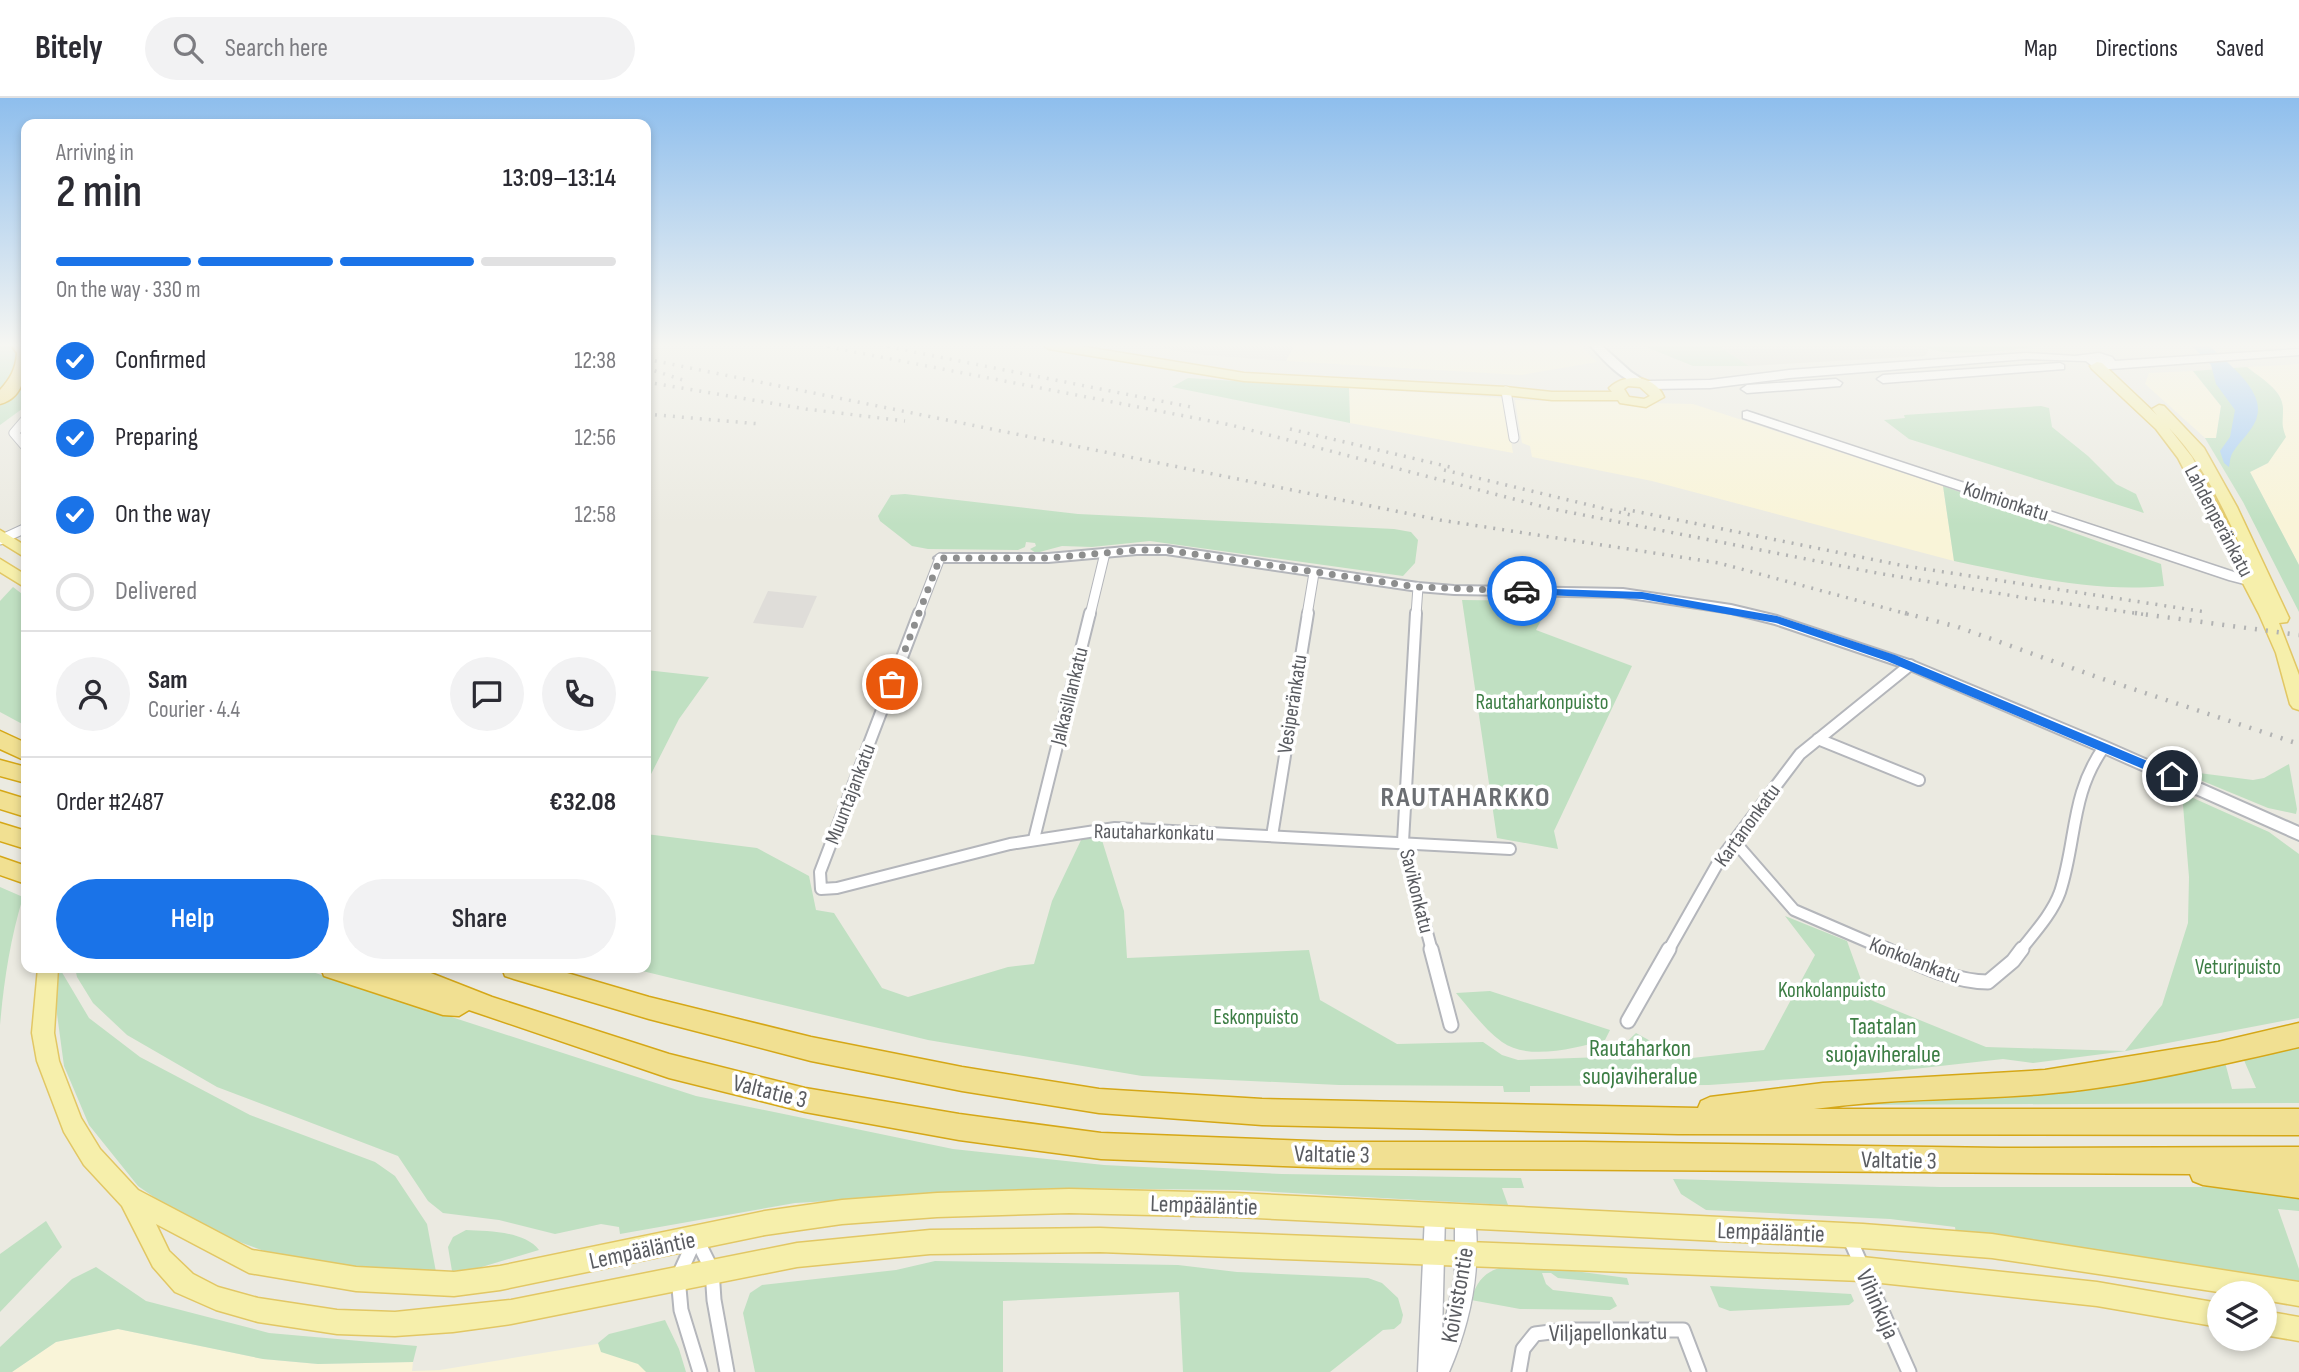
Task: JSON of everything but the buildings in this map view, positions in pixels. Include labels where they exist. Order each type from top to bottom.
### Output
[{"type":"highway","points":[[0,739],[21,750]]},
{"type":"highway","points":[[0,768],[21,774]]},
{"type":"highway","points":[[0,800],[21,806]]},
{"type":"highway","points":[[0,832],[21,838]]},
{"type":"highway","points":[[0,868],[21,874]]},
{"type":"highway","points":[[348,973],[443,1004],[489,1007]]},
{"type":"highway","name":"Valtatie 3","points":[[404,973],[489,1007],[669,1066],[805,1100],[959,1127],[1101,1146],[1338,1155],[2118,1162],[2299,1160]]},
{"type":"highway","name":"Valtatie 3","points":[[531,973],[649,1008],[811,1049],[962,1079],[1100,1101],[1262,1112],[1635,1120],[2299,1122]]},
{"type":"highway","points":[[1635,1120],[1823,1095],[2045,1082],[2218,1054],[2299,1035]]},
{"type":"highway","points":[[2118,1162],[2299,1184]]},
{"type":"main road","name":"Lahdenperänkatu","points":[[2138,404],[2178,446],[2250,580],[2284,653],[2299,704]]},
{"type":"main road","name":"Lahdenperänkatu","points":[[2150,404],[2182,430],[2197,449],[2266,584],[2299,660]]},
{"type":"main road","name":"Kolmionkatu","points":[[1747,415],[2266,584]]},
{"type":"main road","points":[[2,538],[21,550]]},
{"type":"main road","points":[[0,564],[21,579]]},
{"type":"main road","name":"Lempääläntie","points":[[48,973],[43,1032],[48,1060],[72,1124],[92,1157],[130,1198],[155,1250],[184,1283],[216,1298],[258,1310],[337,1322],[396,1324],[453,1320],[566,1302],[712,1270],[797,1255],[889,1245],[965,1241],[1100,1240],[1862,1269],[2097,1294],[2207,1313]]},
{"type":"main road","name":"Lempääläntie","points":[[130,1198],[249,1261],[355,1279],[454,1284],[563,1267],[765,1223],[842,1212],[1004,1202],[1236,1205],[1848,1235],[1992,1246],[2299,1294]]},
{"type":"main road","name":"Koivistontie","points":[[1429,1372],[1435,1214]]},
{"type":"main road","name":"Koivistontie","points":[[1438,1372],[1453,1340],[1469,1252],[1465,1216]]},
{"type":"main road","points":[[2277,1325],[2299,1329]]},
{"type":"street","points":[[1508,404],[1514,438]]},
{"type":"street","points":[[21,425],[14,433],[21,441]]},
{"type":"street","points":[[2,538],[21,530]]},
{"type":"street","points":[[940,558],[1048,558],[1166,550],[1418,587],[1597,592],[1656,597],[1777,620],[1910,665],[2247,809],[2299,834]]},
{"type":"street","name":"Jalkasillankatu","points":[[1034,839],[1105,553]]},
{"type":"street","name":"Muuntajankatu","points":[[820,872],[940,558]]},
{"type":"street","name":"Vesiperänkatu","points":[[1272,836],[1314,573]]},
{"type":"street","name":"Savikonkatu","points":[[1418,587],[1404,842],[1451,1025]]},
{"type":"street","name":"Kartanonkatu","points":[[1628,1021],[1719,861],[1800,754],[1910,665]]},
{"type":"street","points":[[1818,739],[1919,780]]},
{"type":"street","name":"Konkolankatu","points":[[1734,841],[1794,910],[1923,966],[1972,982],[1988,982],[2013,961],[2053,908],[2060,891],[2082,787],[2090,768],[2104,747]]},
{"type":"street","points":[[2247,809],[2299,822]]},
{"type":"street","name":"Rautaharkonkatu","points":[[820,872],[821,889],[837,888],[1034,839],[1069,832],[1115,828],[1510,849]]},
{"type":"street","name":"Vihinkuja","points":[[1848,1235],[1909,1372]]},
{"type":"street","points":[[696,1237],[712,1270],[714,1300],[727,1372]]},
{"type":"street","points":[[696,1237],[678,1277],[681,1310],[700,1372]]},
{"type":"street","name":"Viljapellonkatu","points":[[1519,1372],[1523,1349],[1535,1334],[1566,1331],[1683,1330],[1699,1372]]},
{"type":"shaded area","points":[[1349,404],[1505,404],[1513,453],[1350,423]]},
{"type":"shaded area","points":[[1516,404],[1694,404],[1943,486],[1954,561],[1652,481],[1532,457],[1530,446],[1522,443]]},
{"type":"shaded area","points":[[2168,404],[2220,404],[2216,438],[2205,438]]},
{"type":"shaded area","points":[[2282,404],[2299,404],[2299,565],[2250,472],[2268,463]]},
{"type":"shaded area","points":[[768,591],[817,596],[803,628],[753,623]]},
{"type":"shaded area","points":[[118,1329],[263,1359],[318,1364],[413,1362],[412,1371],[440,1370],[615,1341],[668,1372],[12,1372],[56,1342]]},
{"type":"green space","points":[[21,404],[21,410],[0,425],[0,406]]},
{"type":"green space","points":[[1258,404],[1349,404],[1350,423]]},
{"type":"green space","points":[[2282,404],[2286,437],[2268,463],[2250,472],[2299,565],[2299,612],[2243,502],[2205,438],[2216,438],[2221,406]]},
{"type":"green space","points":[[2041,406],[2049,408],[2052,427],[2088,456],[2116,484],[2136,494],[2144,513],[1909,439],[1884,420],[1905,418],[1904,415]]},
{"type":"green space","points":[[1943,486],[2161,564],[2164,586],[2138,588],[2084,585],[1954,561]]},
{"type":"green space","points":[[905,494],[1078,514],[1394,529],[1411,532],[1418,540],[1415,563],[1403,576],[1150,541],[1092,547],[1062,546],[1036,553],[1030,549],[1036,546],[1035,543],[1026,542],[1025,547],[1018,550],[928,549],[912,546],[880,521],[878,516],[891,495]]},
{"type":"green space","points":[[13,587],[21,593],[21,723],[0,712],[0,601]]},
{"type":"green space","name":"Rautaharkonpuisto","points":[[1462,600],[1551,601],[1536,630],[1632,666],[1554,831],[1558,849],[1497,838]]},
{"type":"green space","points":[[651,671],[709,677],[679,719],[651,774]]},
{"type":"green space","points":[[2289,764],[2296,814],[2268,808],[2176,770],[2253,780],[2264,778]]},
{"type":"green space","points":[[2182,793],[2269,832],[2299,854],[2299,1018],[2126,1051],[2033,1063],[2003,1059],[1878,1073],[1709,1085],[1530,1086],[1530,1092],[1504,1092],[1503,1086],[1339,1085],[1142,1076],[928,1040],[651,973],[651,835],[757,848],[809,876],[816,910],[834,913],[882,988],[908,997],[1008,967],[1034,964],[1052,901],[1082,838],[1101,837],[1124,911],[1127,958],[1309,950],[1320,1000],[1397,1044],[1483,1042],[1502,1055],[1518,1060],[1603,1057],[1613,1055],[1636,1033],[1683,1059],[1764,1050],[1815,955],[1785,916],[1847,941],[1868,999],[1986,1047],[2125,1051],[2162,1005],[2188,923],[2189,877]]},
{"type":"green space","points":[[0,887],[21,896],[21,904],[8,961],[0,1025]]},
{"type":"green space","points":[[57,973],[62,973],[89,1018],[140,1057],[250,1115],[375,1162],[395,1176],[427,1224],[436,1272],[375,1275],[288,1260],[194,1225],[138,1186],[89,1125],[64,1066],[57,1014]]},
{"type":"green space","points":[[76,973],[315,973],[696,1096],[953,1149],[1104,1165],[1282,1174],[1521,1178],[1524,1188],[1502,1188],[1508,1205],[1239,1190],[1057,1188],[795,1203],[620,1234],[619,1227],[601,1224],[555,1234],[499,1220],[443,1213],[428,1201],[398,1156],[217,1087],[127,1035],[93,1003]]},
{"type":"green space","points":[[1490,991],[1610,1030],[1605,1040],[1567,1049],[1538,1052],[1513,1048],[1489,1031],[1456,993]]},
{"type":"green space","points":[[2299,1046],[2299,1103],[1827,1105],[2225,1062],[2232,1089],[2256,1088],[2243,1058]]},
{"type":"green space","points":[[1673,1179],[1940,1187],[2207,1187],[2299,1194],[2299,1211],[2278,1209],[2299,1269],[2299,1281],[2161,1262],[2058,1244],[1956,1234],[1955,1227],[1890,1219],[1706,1210],[1681,1194]]},
{"type":"green space","points":[[46,1221],[62,1247],[0,1312],[0,1254]]},
{"type":"green space","points":[[466,1230],[516,1236],[525,1239],[539,1250],[475,1269],[452,1271],[448,1247],[453,1237]]},
{"type":"green space","points":[[935,1261],[1178,1265],[1237,1272],[1368,1278],[1382,1283],[1398,1298],[1403,1315],[1401,1323],[1394,1329],[1383,1330],[1330,1372],[1183,1372],[1179,1292],[1003,1301],[1003,1372],[755,1372],[743,1313],[750,1293],[762,1285],[896,1270]]},
{"type":"green space","points":[[1522,1264],[1627,1278],[1629,1285],[1558,1278],[1551,1273],[1542,1273],[1546,1284],[1553,1290],[1612,1297],[1617,1306],[1610,1310],[1520,1309],[1471,1300],[1483,1277],[1496,1269]]},
{"type":"green space","points":[[96,1267],[146,1301],[269,1333],[417,1346],[413,1362],[318,1364],[263,1359],[118,1329],[56,1342],[12,1372],[0,1372],[0,1347],[72,1279]]},
{"type":"green space","points":[[1710,1286],[1851,1294],[1854,1301],[1849,1305],[1730,1311],[1719,1307]]},
{"type":"green space","points":[[665,1320],[679,1349],[686,1372],[646,1372],[638,1364],[601,1352],[598,1343],[609,1334]]},
{"type":"water","points":[[2231,404],[2257,404],[2258,409],[2251,429],[2232,454],[2229,467],[2224,463],[2220,451],[2230,437],[2235,410]]},
{"type":"railway","points":[[779,404],[905,421]]},
{"type":"railway","points":[[870,404],[1440,520],[1719,563],[1911,615]]},
{"type":"railway","points":[[1125,404],[1231,425],[1548,508],[1877,573],[2148,615]]},
{"type":"railway","points":[[1178,404],[1191,407]]},
{"type":"railway","points":[[651,414],[760,424]]},
{"type":"railway","points":[[1290,429],[1454,468]]},
{"type":"railway","points":[[1444,470],[1631,515]]},
{"type":"railway","points":[[1624,509],[1905,566],[2206,612]]},
{"type":"railway","points":[[1905,613],[1958,627],[2097,677],[2299,744]]},
{"type":"railway","points":[[2135,613],[2299,635]]},
{"type":"way so far","points":[[892,684],[940,558],[1048,558],[1166,550],[1418,587],[1522,591]]},
{"type":"district","name":"RAUTAHARKKO","points":[[1466,796]]},
{"type":"route","points":[[1522,591],[1642,595],[1731,609],[1813,630],[1891,658],[2172,776]]},
{"type":"park label","name":"Veturipuisto","points":[[2238,967]]},
{"type":"park label","name":"Konkolanpuisto","points":[[1832,990]]},
{"type":"park label","name":"Eskonpuisto","points":[[1256,1017]]},
{"type":"park label","name":"Taatalan suojaviheralue","points":[[1883,1040]]},
{"type":"park label","name":"Rautaharkon suojaviheralue","points":[[1640,1062]]}]
